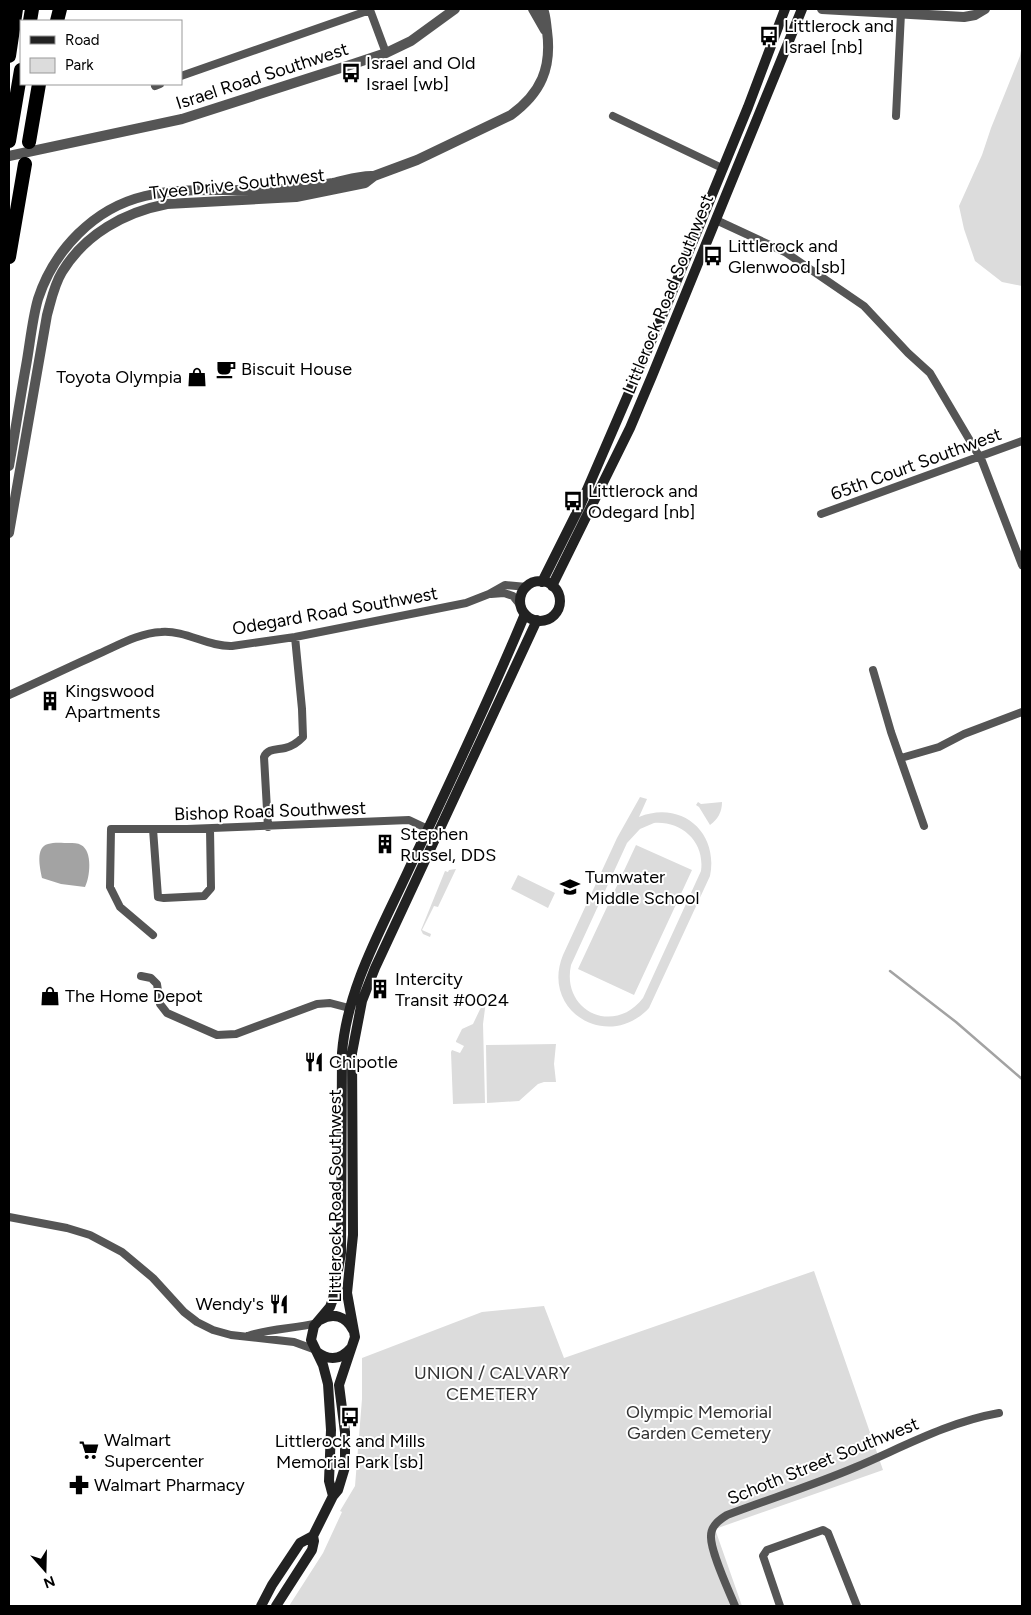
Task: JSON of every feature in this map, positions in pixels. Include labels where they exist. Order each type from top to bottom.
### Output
[{"type":"highway","points":[[9,56],[16,9]]},
{"type":"highway","points":[[9,141],[20,76]]},
{"type":"highway","points":[[29,142],[40,85]]},
{"type":"highway","points":[[9,257],[25,164]]},
{"type":"main road","name":"Littlerock Road Southwest","points":[[547,584],[666,307],[748,107],[785,9]]},
{"type":"main road","name":"Littlerock Road Southwest","points":[[547,584],[630,428],[802,9]]},
{"type":"main road","points":[[523,610],[537,620],[549,618],[558,609],[559,597],[547,584],[534,582],[527,586]]},
{"type":"main road","name":"Littlerock Road Southwest","points":[[333,1496],[329,1481],[331,1442],[330,1396],[326,1374],[311,1340],[312,1333],[330,1307],[333,1299],[341,1253],[342,1053],[349,1008],[369,956],[498,679],[523,610],[520,599],[522,592],[527,586]]},
{"type":"main road","name":"Littlerock Road Southwest","points":[[276,1606],[312,1550],[314,1536],[341,1482],[345,1467],[345,1432],[339,1385],[354,1343],[354,1330],[347,1293],[353,1235],[352,1053],[358,1016],[375,968],[537,620]]},
{"type":"main road","name":"Littlerock Road Southwest","points":[[318,1322],[325,1317],[339,1316],[345,1319],[354,1330]]},
{"type":"main road","points":[[316,1351],[329,1358],[335,1358],[347,1353],[351,1348]]},
{"type":"main road","name":"Littlerock Road Southwest","points":[[261,1606],[272,1585],[300,1543],[314,1536]]},
{"type":"street","name":"Israel Road Southwest","points":[[9,156],[182,119],[386,53],[411,41],[455,9]]},
{"type":"street","points":[[533,9],[548,34]]},
{"type":"street","name":"Tyee Drive Southwest","points":[[9,533],[47,316],[54,290],[62,272],[84,245],[116,220],[149,207],[167,204],[296,197],[365,183],[374,176],[417,160],[511,115],[524,106],[534,95],[546,71],[548,34],[543,9]]},
{"type":"street","points":[[822,9],[871,10],[964,17],[976,15],[985,9]]},
{"type":"street","points":[[182,76],[370,10],[386,53]]},
{"type":"street","points":[[896,116],[901,13]]},
{"type":"street","points":[[613,116],[722,168]]},
{"type":"street","name":"Tyee Drive Southwest","points":[[9,466],[37,301],[50,270],[62,252],[94,220],[122,203],[166,192],[292,189],[336,182],[364,175],[374,176]]},
{"type":"street","points":[[716,220],[785,252],[864,306],[908,353],[930,373],[979,456],[1022,564]]},
{"type":"street","name":"65th Court Southwest","points":[[821,514],[1022,441]]},
{"type":"street","name":"Odegard Road Southwest","points":[[9,695],[112,647],[146,634],[162,632],[183,634],[228,646],[295,637],[466,603],[489,594],[504,585],[527,586]]},
{"type":"street","points":[[489,594],[513,596],[523,610]]},
{"type":"street","points":[[268,827],[264,756],[266,752],[296,744],[303,737],[295,637]]},
{"type":"street","points":[[873,670],[891,732],[924,826]]},
{"type":"street","points":[[901,758],[939,747],[964,734],[1022,712]]},
{"type":"street","name":"Bishop Road Southwest","points":[[153,935],[120,907],[110,887],[112,829],[210,829],[409,820],[428,829]]},
{"type":"street","points":[[154,830],[158,897],[173,898],[204,896],[211,888],[210,829]]},
{"type":"street","points":[[141,976],[151,978],[157,984],[160,1004],[167,1013],[217,1035],[236,1034],[317,1004],[330,1003],[349,1008]]},
{"type":"street","points":[[9,1217],[67,1228],[90,1235],[122,1252],[138,1264],[184,1312],[197,1322],[214,1330],[230,1335],[294,1342],[316,1351]]},
{"type":"street","points":[[248,1336],[300,1328],[318,1322]]},
{"type":"street","name":"Schoth Street Southwest","points":[[735,1606],[716,1558],[711,1536],[716,1523],[727,1515],[854,1468],[974,1417],[998,1413]]},
{"type":"street","points":[[780,1606],[763,1556],[767,1550],[823,1530],[828,1532],[857,1606]]},
{"type":"green space","points":[[1022,44],[1022,286],[1002,282],[975,261],[964,229],[959,206],[982,155],[1020,56]]},
{"type":"green space","points":[[640,797],[647,799],[639,817],[654,813],[669,813],[682,817],[694,824],[703,834],[709,846],[711,860],[710,876],[649,1008],[633,1021],[615,1026],[598,1025],[582,1019],[569,1008],[561,993],[558,975],[563,955],[617,838]],"holes":[[[654,823],[664,823],[690,835],[699,851],[701,871],[643,998],[631,1009],[618,1015],[605,1016],[592,1013],[582,1006],[574,995],[570,981],[571,965],[627,843],[640,829]]]},
{"type":"green space","points":[[698,802],[701,804],[722,802],[719,815],[710,825],[696,805]]},
{"type":"green space","points":[[636,845],[692,870],[634,995],[578,969]]},
{"type":"green space","points":[[456,869],[438,907],[434,906],[422,930],[431,934],[430,937],[423,934],[421,930],[445,871],[448,872],[449,870]]},
{"type":"green space","points":[[518,875],[555,893],[548,908],[511,889]]},
{"type":"green space","points":[[484,1001],[486,1001],[483,1024],[485,1103],[453,1104],[451,1052],[452,1050],[460,1053],[464,1046],[456,1041],[462,1029],[473,1024]]},
{"type":"green space","points":[[556,1044],[554,1064],[556,1082],[538,1084],[519,1101],[487,1103],[486,1045]]},
{"type":"green space","name":"Olympic Memorial Garden Cemetery","points":[[814,1271],[883,1470],[715,1529],[742,1606],[289,1606],[323,1553],[342,1512],[340,1511],[355,1486],[362,1399],[362,1358],[482,1312],[544,1306],[564,1358]]},
{"type":"shaded area","points":[[50,843],[75,843],[85,848],[89,859],[89,871],[85,887],[61,884],[42,878],[39,858],[41,849]]},
{"type":"waterway","points":[[890,971],[956,1022],[1022,1079]]},
{"type":"place","name":"Littlerock and Israel [nb]","points":[[769,36]]},
{"type":"place","name":"Israel and Old Israel [wb]","points":[[351,73]]},
{"type":"place","name":"Littlerock and Glenwood [sb]","points":[[713,256]]},
{"type":"place","name":"Biscuit House","points":[[226,369]]},
{"type":"place","name":"Toyota Olympia","points":[[197,377]]},
{"type":"place","name":"Littlerock and Odegard [nb]","points":[[573,501]]},
{"type":"place","name":"Kingswood Apartments","points":[[50,701]]},
{"type":"place","name":"Stephen Russel, DDS","points":[[385,844]]},
{"type":"place","name":"Tumwater Middle School","points":[[570,887]]},
{"type":"place","name":"Intercity Transit #0024","points":[[380,989]]},
{"type":"place","name":"The Home Depot","points":[[50,996]]},
{"type":"place","name":"Chipotle","points":[[314,1062]]},
{"type":"place","name":"Wendy's","points":[[279,1304]]},
{"type":"place","name":"Littlerock and Mills Memorial Park [sb]","points":[[350,1417]]},
{"type":"place","name":"Walmart Supercenter","points":[[89,1450]]},
{"type":"place","name":"Walmart Pharmacy","points":[[79,1485]]},
{"type":"park label","name":"UNION / CALVARY CEMETERY","points":[[492,1384]]}]
